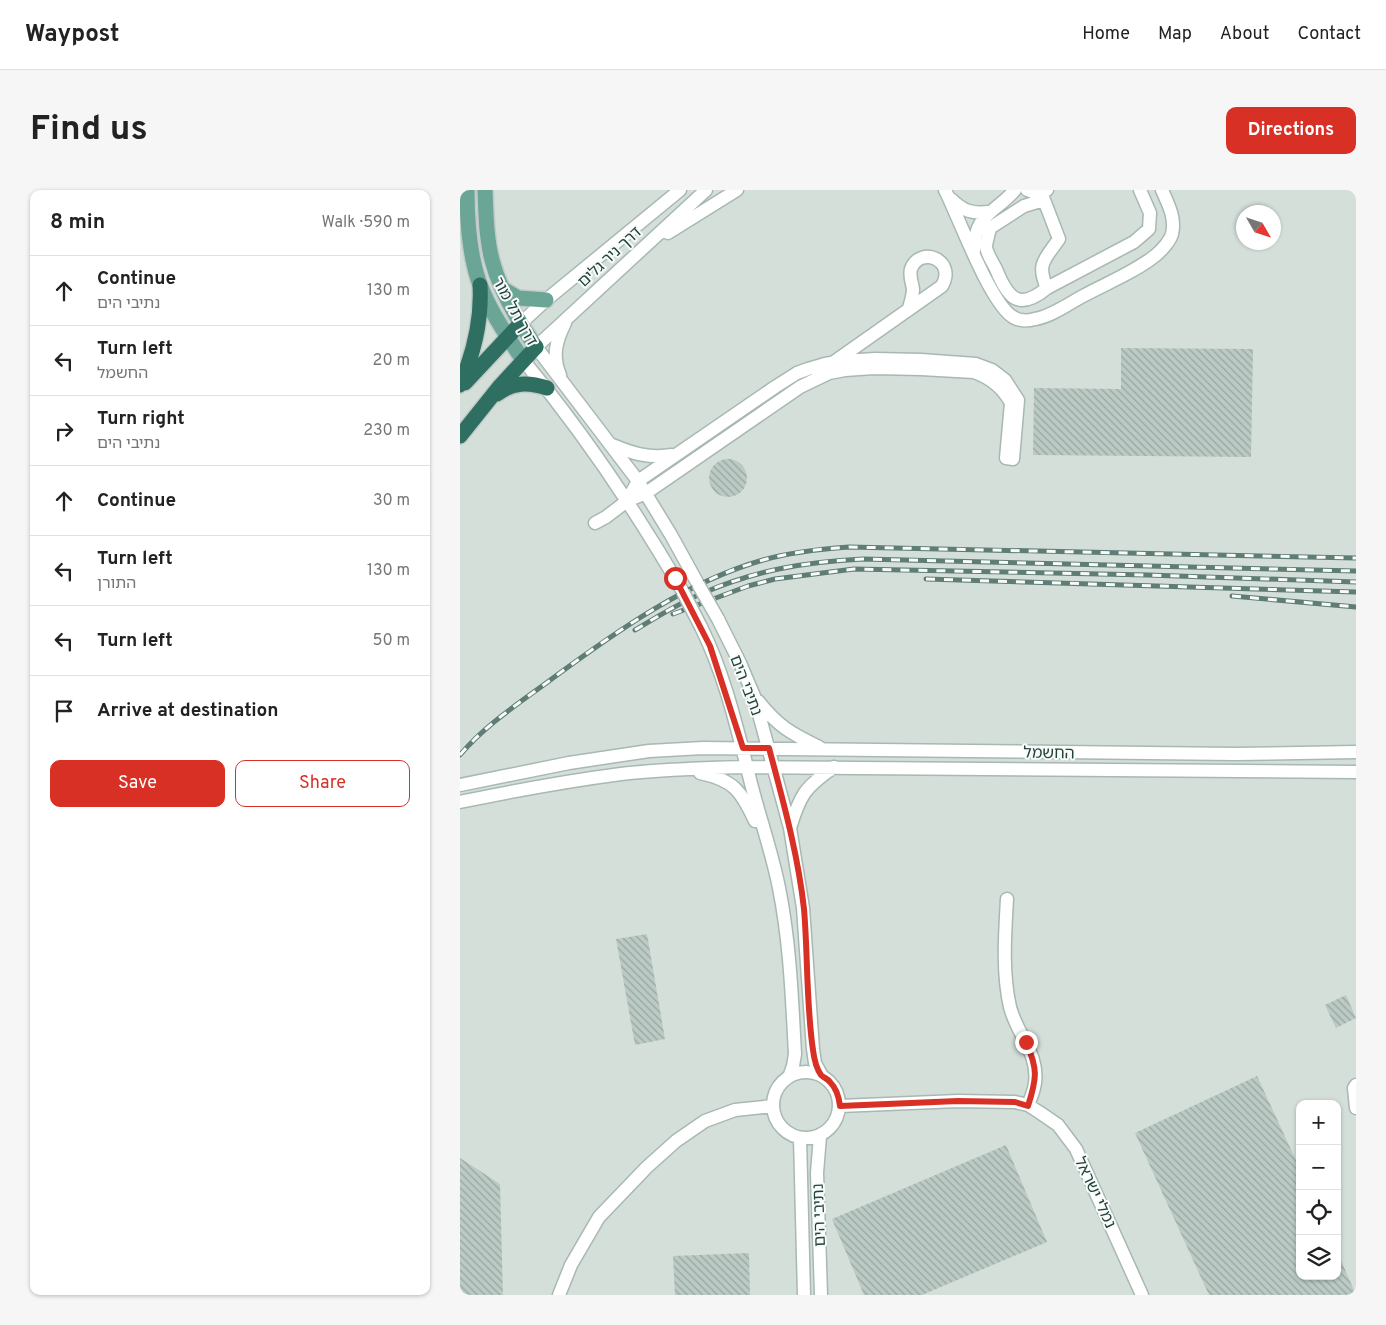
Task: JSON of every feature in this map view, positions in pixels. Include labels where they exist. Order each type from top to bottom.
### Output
[{"type":"highway","points":[[460,385],[476,338],[480,313],[480,285]]},
{"type":"highway","points":[[460,390],[507,336],[520,324]]},
{"type":"highway","points":[[460,436],[468,424],[536,347]]},
{"type":"highway","points":[[486,403],[508,386],[523,383],[547,388]]},
{"type":"main road","name":"דרך תל מור","points":[[467,190],[464,214],[480,285],[507,336],[523,360]]},
{"type":"main road","name":"דרך תל מור","points":[[486,190],[488,240],[492,261],[520,324],[536,347]]},
{"type":"main road","points":[[503,289],[518,298],[546,300]]},
{"type":"street","name":"דרך ניר גלים","points":[[520,324],[546,300],[680,190]]},
{"type":"street","name":"דרך ניר גלים","points":[[536,347],[706,190]]},
{"type":"street","points":[[644,247],[737,190]]},
{"type":"street","points":[[974,254],[975,232],[981,220],[1004,202],[1015,190]]},
{"type":"street","points":[[1027,190],[1044,194]]},
{"type":"street","points":[[1044,194],[990,228],[986,247],[1002,283],[1016,299],[1025,301],[1036,297],[1047,288],[1134,242],[1149,229],[1150,213],[1140,190]]},
{"type":"street","points":[[946,193],[996,297],[1008,314],[1023,320],[1036,319],[1053,312],[1140,266],[1157,254],[1166,245],[1172,234],[1173,216],[1162,190]]},
{"type":"street","points":[[946,193],[963,209],[976,214],[989,212]]},
{"type":"street","points":[[1044,194],[1059,239],[1043,262],[1040,274],[1047,288]]},
{"type":"street","points":[[595,523],[627,501],[646,494],[800,387],[909,308]]},
{"type":"street","points":[[566,387],[557,367],[555,349],[558,336],[569,317]]},
{"type":"street","name":"נתיבי הים","points":[[536,347],[638,481],[678,547],[718,619],[754,696],[790,828],[804,908],[813,1049],[815,1063],[822,1076]]},
{"type":"street","name":"נתיבי הים","points":[[523,360],[547,388],[656,545],[683,592],[710,646],[743,748],[783,912],[795,1054],[789,1077]]},
{"type":"street","points":[[627,501],[638,481],[675,455],[797,374],[832,363],[875,360],[921,360],[976,364],[992,370],[1010,386],[1018,400],[1010,458],[1011,403],[1007,395],[995,382],[974,372],[921,369],[845,370],[829,373],[800,387]]},
{"type":"street","points":[[610,444],[642,456],[654,458],[675,455]]},
{"type":"street","points":[[754,696],[780,726],[823,749]]},
{"type":"street","name":"החשמל","points":[[460,785],[569,763],[649,751],[703,748],[1225,754],[1356,752]]},
{"type":"street","name":"החשמל","points":[[678,769],[746,766],[834,766],[1356,772]]},
{"type":"street","points":[[790,828],[798,803],[804,792],[814,781],[834,766]]},
{"type":"street","points":[[460,802],[508,792],[622,774],[678,769],[716,776],[738,790],[768,848]]},
{"type":"street","points":[[840,1106],[958,1101],[1015,1102],[1028,1106],[1035,1085],[1036,1069],[1034,1060],[1010,1007],[1005,937],[1007,899]]},
{"type":"street","points":[[805,1072],[822,1076],[835,1088],[839,1097],[840,1106],[834,1124],[820,1136],[800,1138],[791,1135],[778,1123],[773,1106],[777,1090],[789,1077],[805,1072]]},
{"type":"street","points":[[1356,1084],[1354,1088],[1356,1108]]},
{"type":"street","points":[[559,1295],[571,1265],[600,1218],[647,1167],[676,1141],[705,1121],[735,1110],[773,1106]]},
{"type":"street","name":"נמלי ישראל","points":[[1028,1106],[1058,1125],[1076,1150],[1142,1295]]},
{"type":"street","name":"נתיבי הים","points":[[820,1136],[817,1173],[821,1295]]},
{"type":"street","name":"נתיבי הים","points":[[800,1138],[804,1295]]},
{"type":"shaded area","points":[[460,190],[1356,190],[1356,1295],[460,1295]]},
{"type":"building","points":[[1121,348],[1253,349],[1251,457],[1033,455],[1034,388],[1121,389]]},
{"type":"building","points":[[728,459],[742,464],[747,478],[742,492],[728,497],[714,492],[709,478],[714,464]]},
{"type":"building","points":[[647,934],[665,1039],[635,1045],[616,939]]},
{"type":"building","points":[[1346,995],[1356,1018],[1336,1028],[1325,1005]]},
{"type":"building","points":[[1257,1076],[1296,1160],[1296,1280],[1341,1280],[1341,1260],[1356,1295],[1209,1295],[1135,1133]]},
{"type":"building","points":[[1006,1145],[1047,1242],[922,1295],[864,1295],[832,1219]]},
{"type":"building","points":[[460,1158],[500,1184],[503,1295],[460,1295]]},
{"type":"building","points":[[749,1253],[750,1295],[675,1295],[673,1256]]},
{"type":"railway","points":[[460,755],[481,733],[504,714],[627,626],[707,581],[734,569],[774,557],[806,551],[849,547],[1356,558]]},
{"type":"railway","points":[[635,630],[694,597],[742,578],[781,568],[842,560],[1356,571]]},
{"type":"railway","points":[[673,614],[748,586],[775,579],[854,569],[1148,575],[1356,582]]},
{"type":"railway","points":[[926,579],[1356,592]]},
{"type":"railway","points":[[1232,596],[1356,607]]},
{"type":"route","points":[[675,578],[710,646],[743,748],[769,748],[790,828],[804,908],[815,1063],[822,1076],[835,1088],[840,1106],[958,1101],[1015,1102],[1028,1106],[1035,1085],[1036,1069],[1026,1042]]}]
